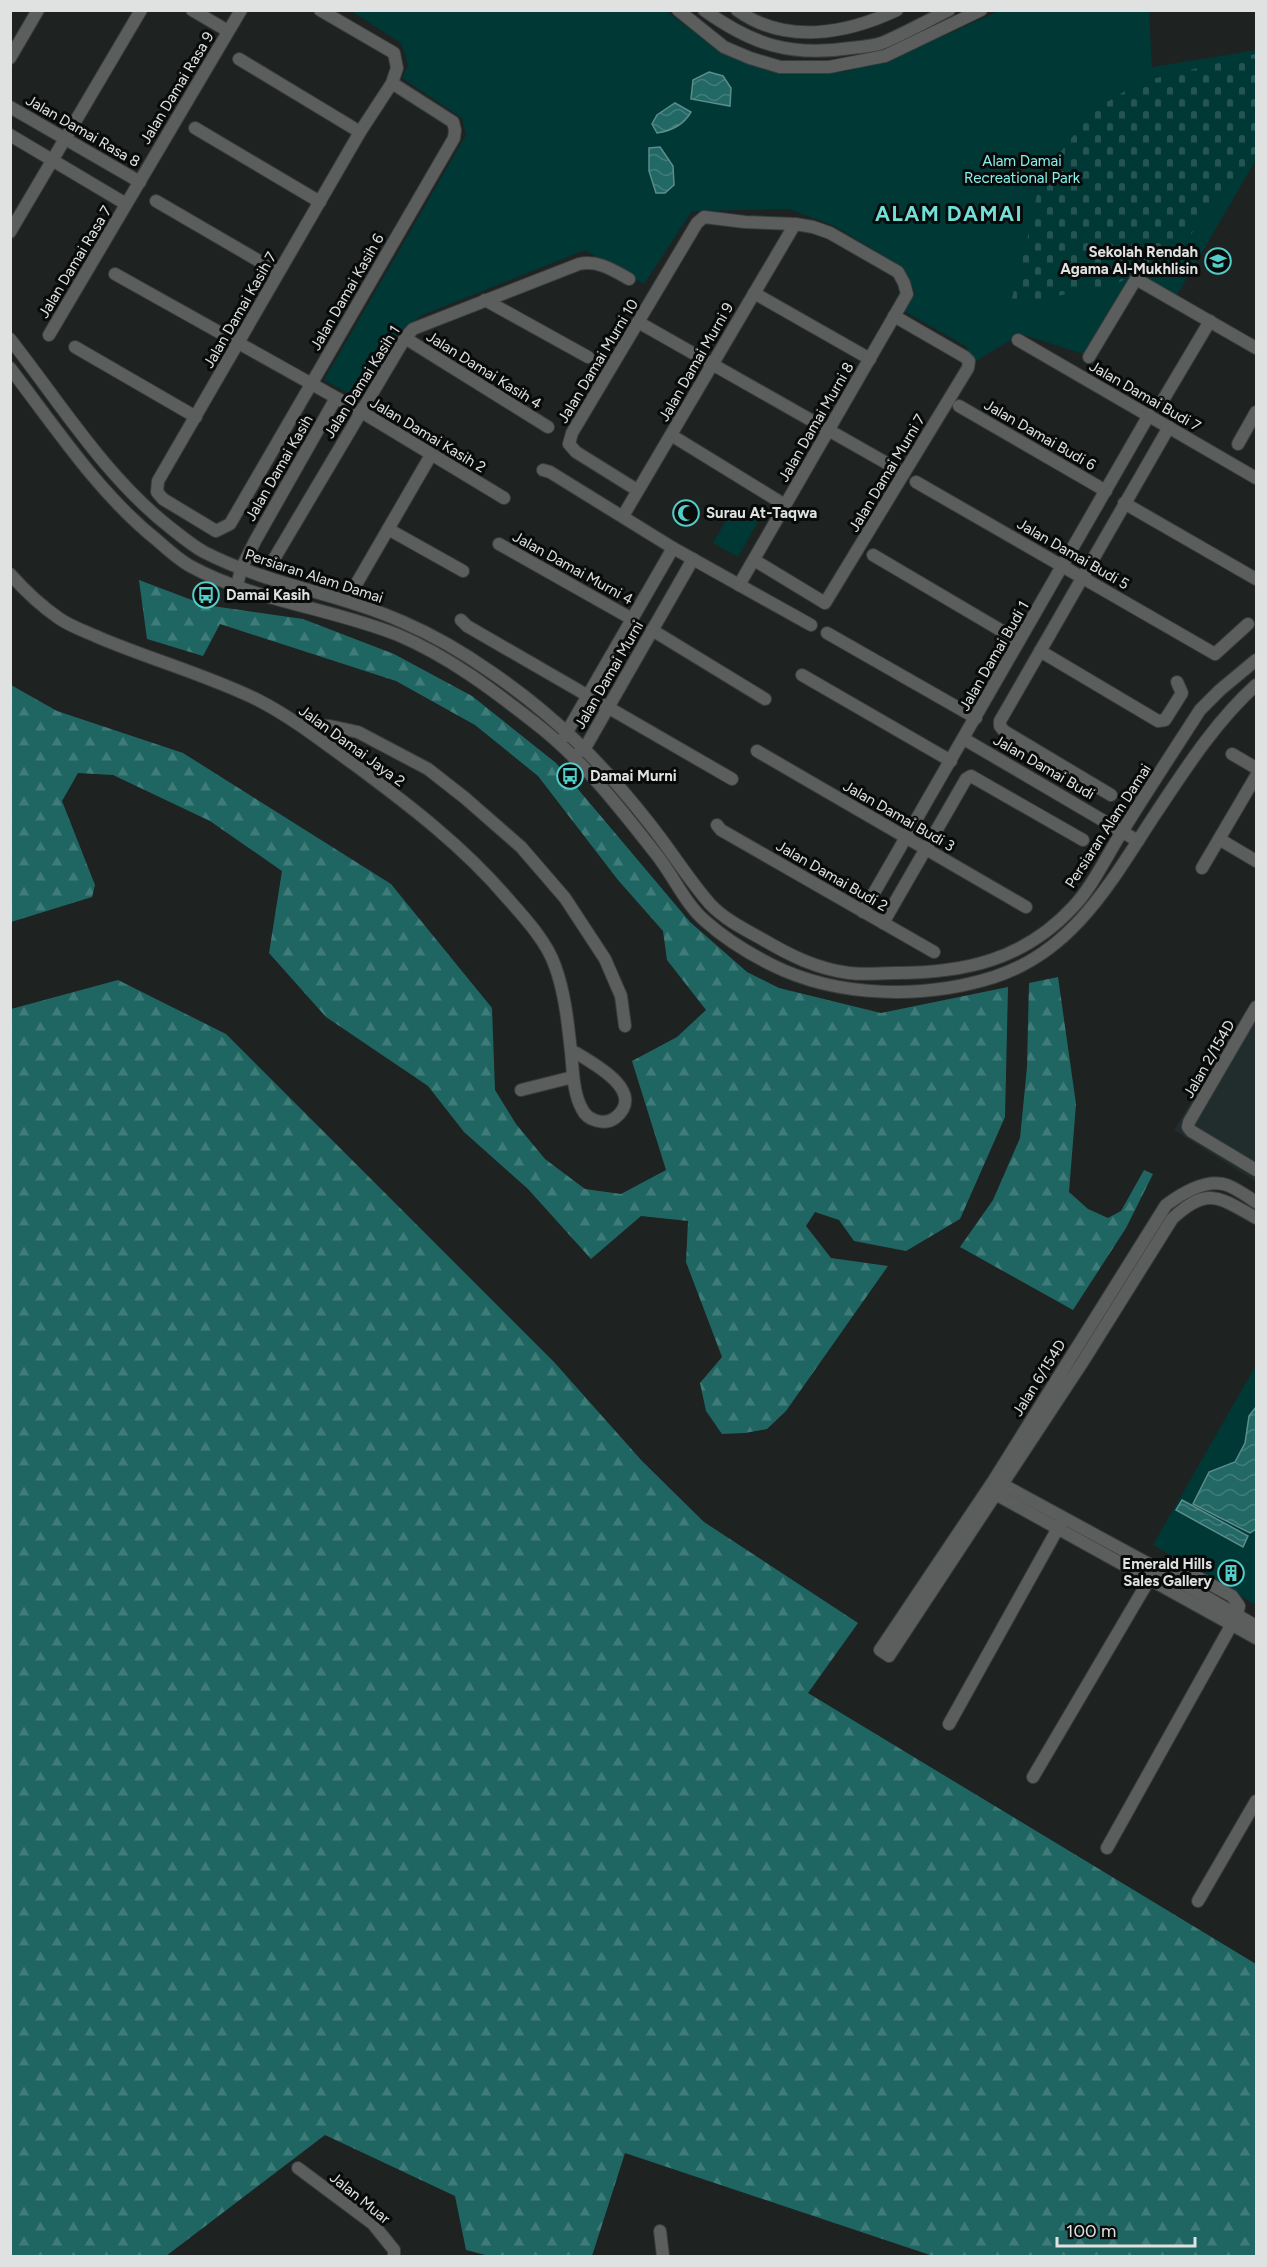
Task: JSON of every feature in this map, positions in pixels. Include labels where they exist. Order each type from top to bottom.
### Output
[{"type":"street","points":[[10,58],[38,10]]},
{"type":"street","points":[[10,232],[141,10]]},
{"type":"street","points":[[192,10],[228,31]]},
{"type":"street","name":"Jalan Damai Rasa 9","points":[[126,204],[241,10]]},
{"type":"street","points":[[320,10],[394,53],[397,68],[392,83]]},
{"type":"street","points":[[678,10],[724,47],[750,58],[780,67],[829,67],[885,56],[981,10]]},
{"type":"street","points":[[704,10],[733,31],[783,49],[828,52],[880,44],[949,10]]},
{"type":"street","points":[[733,31],[742,12],[757,24],[774,30],[808,33],[840,31],[897,10]]},
{"type":"street","points":[[239,58],[360,132]]},
{"type":"street","name":"Jalan Damai Kasih 7","points":[[216,531],[163,499],[157,492],[158,481],[360,132],[392,83]]},
{"type":"street","name":"Jalan Damai Kasih 6","points":[[216,531],[230,524],[454,138],[453,122],[392,83]]},
{"type":"street","name":"Jalan Damai Rasa 8","points":[[10,106],[140,182]]},
{"type":"street","points":[[195,128],[320,202]]},
{"type":"street","points":[[10,135],[126,204]]},
{"type":"street","points":[[156,201],[278,272]]},
{"type":"street","name":"Jalan Damai Rasa 7","points":[[49,335],[126,204]]},
{"type":"street","name":"Jalan Damai Murni 10","points":[[637,490],[576,453],[569,444],[572,433],[697,223],[704,217],[745,222],[795,224]]},
{"type":"street","name":"Jalan Damai Murni 8","points":[[739,585],[907,294],[898,272],[830,233],[795,224]]},
{"type":"street","name":"Jalan Damai Murni 9","points":[[623,516],[795,224]]},
{"type":"street","name":"Jalan Damai Kasih 1","points":[[274,559],[360,411],[405,338],[413,329],[579,264],[589,262],[609,268],[629,279]]},
{"type":"street","name":"Jalan Damai Kasih 2","points":[[115,274],[360,411],[504,498]]},
{"type":"street","points":[[1089,357],[1136,279],[1257,348]]},
{"type":"street","points":[[754,293],[870,358]]},
{"type":"street","points":[[485,300],[588,357]]},
{"type":"street","name":"Jalan Damai Murni 7","points":[[754,560],[825,603],[968,368],[969,361],[965,357],[894,316]]},
{"type":"street","points":[[1163,400],[1210,321]]},
{"type":"street","points":[[638,322],[904,473]]},
{"type":"street","name":"Jalan Damai Kasih 4","points":[[405,338],[548,427]]},
{"type":"street","name":"Persiaran Alam Damai","points":[[10,339],[79,431],[128,489],[162,521],[200,550],[241,569],[401,621],[448,645],[491,672],[568,731],[585,748],[648,821],[711,904],[747,931],[807,963],[850,973],[958,970],[1000,959],[1039,937],[1073,907],[1200,710],[1220,690],[1257,660]]},
{"type":"street","name":"Jalan Damai Budi 7","points":[[1018,340],[1257,478]]},
{"type":"street","points":[[75,347],[196,417]]},
{"type":"street","name":"Persiaran Alam Damai","points":[[10,368],[96,481],[134,522],[186,564],[237,586],[398,635],[441,657],[483,683],[574,755],[658,857],[701,918],[734,943],[770,964],[826,986],[855,990],[910,991],[971,984],[1020,966],[1059,940],[1107,890],[1220,722],[1257,685]]},
{"type":"street","name":"Jalan Damai Kasih","points":[[237,586],[241,569],[336,398]]},
{"type":"street","name":"Jalan Damai Budi 6","points":[[958,406],[1106,491]]},
{"type":"street","points":[[1238,444],[1257,412]]},
{"type":"street","name":"Jalan Damai Budi 1","points":[[863,912],[1149,415]]},
{"type":"street","points":[[1169,427],[1040,651],[1158,721],[1165,720],[1182,693],[1177,682]]},
{"type":"street","points":[[671,435],[785,505]]},
{"type":"street","points":[[354,588],[431,455]]},
{"type":"street","points":[[543,470],[550,472],[673,548],[812,626]]},
{"type":"street","name":"Jalan Damai Budi 5","points":[[916,482],[1215,654],[1248,624]]},
{"type":"street","points":[[1124,503],[1257,579]]},
{"type":"street","points":[[388,529],[463,571]]},
{"type":"street","name":"Jalan Damai Murni 4","points":[[499,544],[632,619]]},
{"type":"street","name":"Jalan Damai Murni","points":[[560,742],[673,548]]},
{"type":"street","points":[[873,555],[1019,640]]},
{"type":"street","name":"Jalan Damai Murni","points":[[574,755],[585,748],[693,559]]},
{"type":"street","name":"Jalan Damai Jaya 2","points":[[10,574],[30,597],[63,621],[121,647],[189,671],[257,700],[300,724],[397,796],[446,836],[507,898],[542,942],[555,964],[562,989],[573,1077],[580,1107],[586,1116],[605,1122],[614,1119],[624,1103],[618,1082],[607,1072],[571,1050]]},
{"type":"street","name":"Jalan Damai Murni","points":[[641,604],[652,596],[663,599],[666,606]]},
{"type":"street","points":[[461,620],[467,626],[732,779]]},
{"type":"street","points":[[652,630],[765,699]]},
{"type":"street","points":[[827,633],[976,718]]},
{"type":"street","name":"Jalan Damai Budi","points":[[1040,651],[1000,721],[1000,726],[1004,731],[1111,795]]},
{"type":"street","points":[[802,675],[951,761]]},
{"type":"street","points":[[300,724],[330,726],[358,732],[428,769],[465,798],[521,848],[565,898],[605,959],[621,996],[625,1026]]},
{"type":"street","name":"Jalan Damai Budi","points":[[964,739],[1101,818],[1138,842]]},
{"type":"street","name":"Jalan Damai Budi 3","points":[[757,751],[1026,907]]},
{"type":"street","points":[[1232,754],[1257,768]]},
{"type":"street","points":[[883,923],[966,778],[970,776],[1083,840]]},
{"type":"street","points":[[1202,868],[1257,776]]},
{"type":"street","points":[[1101,818],[1121,818],[1138,805]]},
{"type":"street","points":[[1101,818],[1112,837],[1107,855]]},
{"type":"street","name":"Jalan Damai Budi 2","points":[[717,825],[721,830],[934,952]]},
{"type":"street","points":[[1219,839],[1257,861]]},
{"type":"street","points":[[770,964],[778,948]]},
{"type":"street","name":"Jalan 2/154D","points":[[1257,1007],[1188,1127],[1191,1131],[1257,1170]]},
{"type":"street","points":[[521,1090],[573,1077]]},
{"type":"street","name":"Jalan 6/154D","points":[[995,1487],[1166,1205],[1178,1196],[1208,1184],[1226,1185],[1257,1202]]},
{"type":"street","name":"Jalan 6/154D","points":[[885,1653],[1172,1219],[1186,1205],[1204,1199],[1222,1199],[1257,1218]]},
{"type":"street","points":[[995,1487],[1234,1619],[1257,1638]]},
{"type":"street","points":[[949,1724],[1061,1523]]},
{"type":"street","points":[[1033,1777],[1153,1573]]},
{"type":"street","points":[[1234,1619],[1257,1626]]},
{"type":"street","points":[[1107,1848],[1234,1619]]},
{"type":"street","points":[[1198,1902],[1257,1801]]},
{"type":"street","name":"Jalan Muar","points":[[298,2168],[373,2224],[394,2250],[394,2256]]},
{"type":"street","points":[[660,2231],[663,2256]]},
{"type":"shaded area","points":[[1256,997],[1256,1182],[1174,1130]]},
{"type":"green space","name":"Alam Damai Recreational Park","points":[[1001,10],[1149,11],[1152,67],[1256,50],[1256,160],[1177,295],[1135,273],[1083,354],[1021,334],[971,364],[967,347],[904,311],[915,293],[903,267],[832,225],[789,209],[692,211],[644,284],[585,250],[420,316],[393,339],[359,399],[324,380],[466,135],[462,118],[402,78],[408,65],[401,43],[351,11],[666,11],[710,44],[776,72],[843,72],[892,59]]},
{"type":"green space","points":[[1256,54],[1256,152],[1177,252],[1118,283],[1010,306],[1032,221],[1040,178],[1094,110],[1140,82]]},
{"type":"green space","points":[[733,508],[758,522],[738,557],[713,543]]},
{"type":"green space","points":[[139,580],[205,605],[303,619],[394,654],[472,696],[556,763],[690,922],[747,972],[779,988],[881,1013],[1008,987],[1005,1117],[960,1219],[906,1251],[854,1241],[839,1220],[815,1212],[806,1226],[831,1258],[888,1266],[786,1411],[767,1429],[722,1434],[706,1411],[700,1383],[722,1357],[686,1262],[688,1221],[641,1216],[591,1259],[528,1189],[464,1132],[428,1086],[326,1017],[269,953],[282,871],[210,821],[113,775],[78,773],[62,801],[95,885],[92,897],[11,922],[11,685],[57,711],[183,753],[391,884],[492,1008],[495,1090],[516,1124],[545,1159],[585,1189],[621,1194],[666,1170],[632,1061],[677,1037],[706,1010],[667,960],[663,931],[618,880],[538,776],[475,725],[396,681],[220,624],[203,656],[147,639]]},
{"type":"green space","points":[[1058,977],[1076,1104],[1069,1192],[1088,1209],[1108,1218],[1121,1211],[1144,1170],[1153,1174],[1126,1228],[1073,1310],[960,1247],[993,1200],[1020,1138],[1027,1067],[1029,983]]},
{"type":"green space","points":[[118,980],[226,1034],[554,1362],[642,1461],[704,1522],[858,1623],[808,1693],[1256,1964],[1256,2256],[933,2256],[625,2153],[592,2256],[489,2256],[466,2250],[455,2196],[325,2135],[166,2256],[12,2256],[11,1009]]},
{"type":"green space","points":[[1256,1365],[1256,1605],[1153,1545]]},
{"type":"water","points":[[709,72],[723,76],[731,88],[730,106],[691,99],[693,80]]},
{"type":"water","points":[[675,103],[691,112],[677,126],[657,133],[652,124],[657,115]]},
{"type":"water","points":[[660,147],[673,166],[674,185],[665,193],[656,193],[649,171],[649,148]]},
{"type":"water","points":[[1256,1407],[1256,1529],[1250,1533],[1193,1504],[1209,1472],[1235,1462],[1245,1443],[1249,1416]]},
{"type":"water","points":[[1182,1500],[1248,1536],[1243,1547],[1176,1510]]},
{"type":"place","name":"Sekolah Rendah Agama Al-Mukhlisin","points":[[1218,261]]},
{"type":"place","name":"Surau At-Taqwa","points":[[686,513]]},
{"type":"place","name":"Damai Kasih","points":[[206,595]]},
{"type":"place","name":"Damai Murni","points":[[570,776]]},
{"type":"place","name":"Emerald Hills Sales Gallery","points":[[1231,1573]]},
{"type":"district","name":"ALAM DAMAI","points":[[949,213]]}]
